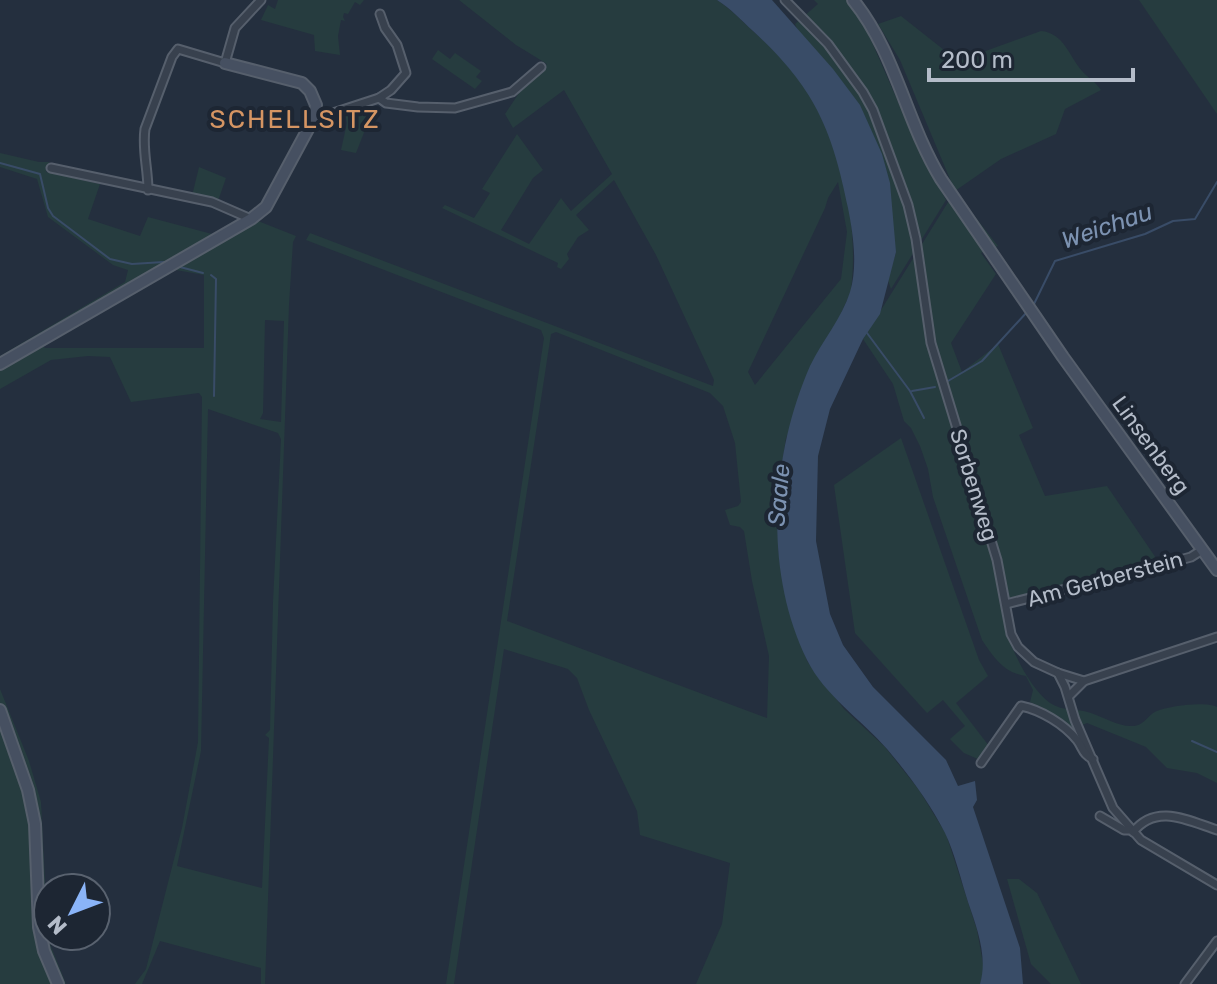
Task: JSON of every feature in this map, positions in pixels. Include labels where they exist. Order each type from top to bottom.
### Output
[{"type":"street","points":[[225,63],[235,28],[261,0]]},
{"type":"street","name":"Sorbenweg","points":[[785,0],[841,61],[873,110],[908,205],[931,343],[997,560],[1009,629],[1018,647],[1034,662],[1084,681]]},
{"type":"street","name":"Linsenberg","points":[[853,0],[880,38],[937,172],[1053,342],[1217,570]]},
{"type":"street","points":[[315,113],[330,114],[379,98],[406,73],[397,45],[380,14]]},
{"type":"street","points":[[0,364],[251,219],[266,207],[313,122],[316,105],[310,91],[302,83],[178,49],[172,57],[145,129],[143,139],[148,165],[148,190]]},
{"type":"street","points":[[379,98],[386,103],[455,108],[512,92],[541,67]]},
{"type":"street","points":[[51,168],[212,202],[251,219]]},
{"type":"street","name":"Am Gerberstein","points":[[1006,604],[1191,557],[1202,550]]},
{"type":"street","points":[[1069,696],[1084,681],[1217,637]]},
{"type":"street","points":[[1058,673],[1108,801],[1132,831],[1149,845],[1217,885]]},
{"type":"street","points":[[981,763],[1021,706],[1037,711],[1071,734],[1084,754],[1093,759]]},
{"type":"street","points":[[0,710],[28,790],[35,824],[39,927],[44,951],[58,984]]},
{"type":"street","points":[[1132,831],[1146,818],[1160,815],[1217,830]]},
{"type":"street","points":[[1100,816],[1124,830],[1132,831]]},
{"type":"street","points":[[1185,984],[1217,941]]},
{"type":"green space","points":[[278,0],[364,0],[360,5],[355,2],[348,14],[344,13],[345,21],[341,20],[338,36],[340,55],[315,51],[314,35],[261,20],[268,5],[275,9]]},
{"type":"green space","points":[[459,0],[717,0],[787,64],[818,108],[845,184],[853,238],[853,265],[851,291],[786,438],[778,491],[778,548],[784,589],[807,661],[844,709],[885,747],[919,790],[946,834],[977,930],[984,969],[980,984],[696,984],[722,924],[730,863],[640,835],[637,811],[577,678],[568,669],[504,649],[454,984],[446,984],[544,338],[541,330],[306,240],[310,233],[713,386],[714,380],[656,255],[614,180],[576,215],[589,230],[578,237],[561,269],[557,267],[558,263],[442,208],[445,205],[474,218],[490,193],[482,189],[517,134],[543,170],[533,178],[501,230],[529,244],[561,198],[571,211],[612,174],[564,90],[513,128],[505,114],[521,90],[547,64],[516,45]],"holes":[[[838,182],[847,232],[841,279],[755,385],[748,372]],[[556,332],[710,393],[723,406],[735,443],[741,502],[725,510],[730,525],[744,531],[769,656],[767,718],[507,621],[551,334]]]},
{"type":"green space","points":[[814,0],[847,0],[864,24],[913,136],[946,200],[891,289],[888,280],[896,252],[795,24],[818,4]]},
{"type":"green space","points":[[1139,0],[1217,0],[1217,114]]},
{"type":"green space","points":[[901,16],[958,61],[1041,31],[1049,33],[1061,41],[1082,71],[1101,90],[1065,109],[1056,134],[1001,159],[955,191],[900,60],[878,24]]},
{"type":"green space","points":[[438,50],[450,59],[455,53],[481,71],[476,77],[482,81],[475,89],[432,59]]},
{"type":"green space","points":[[367,107],[367,125],[356,153],[341,150],[347,123],[345,114]]},
{"type":"green space","points":[[0,153],[49,162],[46,172],[100,184],[88,219],[140,236],[148,217],[227,238],[258,221],[296,236],[289,305],[265,984],[261,984],[261,968],[160,941],[142,984],[135,984],[146,969],[182,828],[198,742],[202,397],[199,393],[131,402],[110,357],[88,356],[51,360],[0,389],[0,356],[125,282],[128,270],[113,265],[48,217],[37,179],[0,167]],"holes":[[[176,270],[204,275],[204,348],[45,348],[42,345]],[[265,320],[284,321],[281,422],[260,419],[263,413]],[[208,409],[278,433],[281,439],[270,730],[265,735],[269,738],[262,888],[177,866],[201,751]]]},
{"type":"green space","points":[[199,167],[226,178],[218,201],[192,196]]},
{"type":"green space","points":[[955,191],[998,246],[981,253],[996,274],[951,343],[962,372],[998,344],[1033,428],[1019,435],[1045,496],[1107,486],[1158,561],[1001,600],[1005,626],[1016,656],[1032,684],[1050,703],[1060,708],[1091,713],[1122,725],[1140,724],[1154,713],[1170,707],[1196,704],[1217,707],[1217,783],[1197,773],[1167,768],[1146,747],[1087,723],[1071,730],[1030,702],[1033,690],[1026,676],[1006,668],[995,659],[982,640],[933,497],[920,446],[904,421],[893,384],[863,339]]},
{"type":"green space","points":[[901,438],[979,660],[988,676],[956,703],[989,746],[980,760],[964,753],[950,739],[965,726],[943,700],[927,713],[855,633],[834,485]]},
{"type":"green space","points":[[0,689],[29,761],[41,802],[45,872],[32,872],[32,952],[53,952],[66,984],[0,984]]},
{"type":"green space","points":[[1007,879],[1019,879],[1037,893],[1081,984],[1051,984],[1031,964]]},
{"type":"water","name":"Saale","points":[[717,0],[772,0],[833,69],[860,105],[882,154],[890,183],[896,252],[880,314],[863,339],[830,409],[818,456],[816,541],[830,614],[843,645],[873,687],[946,760],[958,786],[975,781],[977,800],[973,807],[1020,948],[1023,984],[980,984],[983,963],[980,943],[945,833],[926,800],[895,759],[823,685],[807,660],[793,625],[783,589],[778,551],[780,474],[797,400],[810,366],[850,292],[854,271],[853,239],[835,154],[817,110],[774,51]]},
{"type":"waterway","points":[[0,163],[40,174],[48,208],[53,216],[110,259],[132,264],[164,262]]},
{"type":"waterway","name":"Weichau","points":[[1034,304],[1055,261],[1145,234],[1173,221],[1195,219],[1217,182]]},
{"type":"waterway","points":[[180,267],[203,273]]},
{"type":"waterway","points":[[211,275],[216,279],[214,396]]},
{"type":"waterway","name":"Weichau","points":[[948,381],[982,361],[1027,312]]},
{"type":"waterway","name":"Weichau","points":[[867,333],[910,391],[924,418]]},
{"type":"waterway","name":"Weichau","points":[[912,391],[935,387]]},
{"type":"waterway","points":[[1192,741],[1217,752]]},
{"type":"district","name":"SCHELLSITZ","points":[[295,119]]}]
